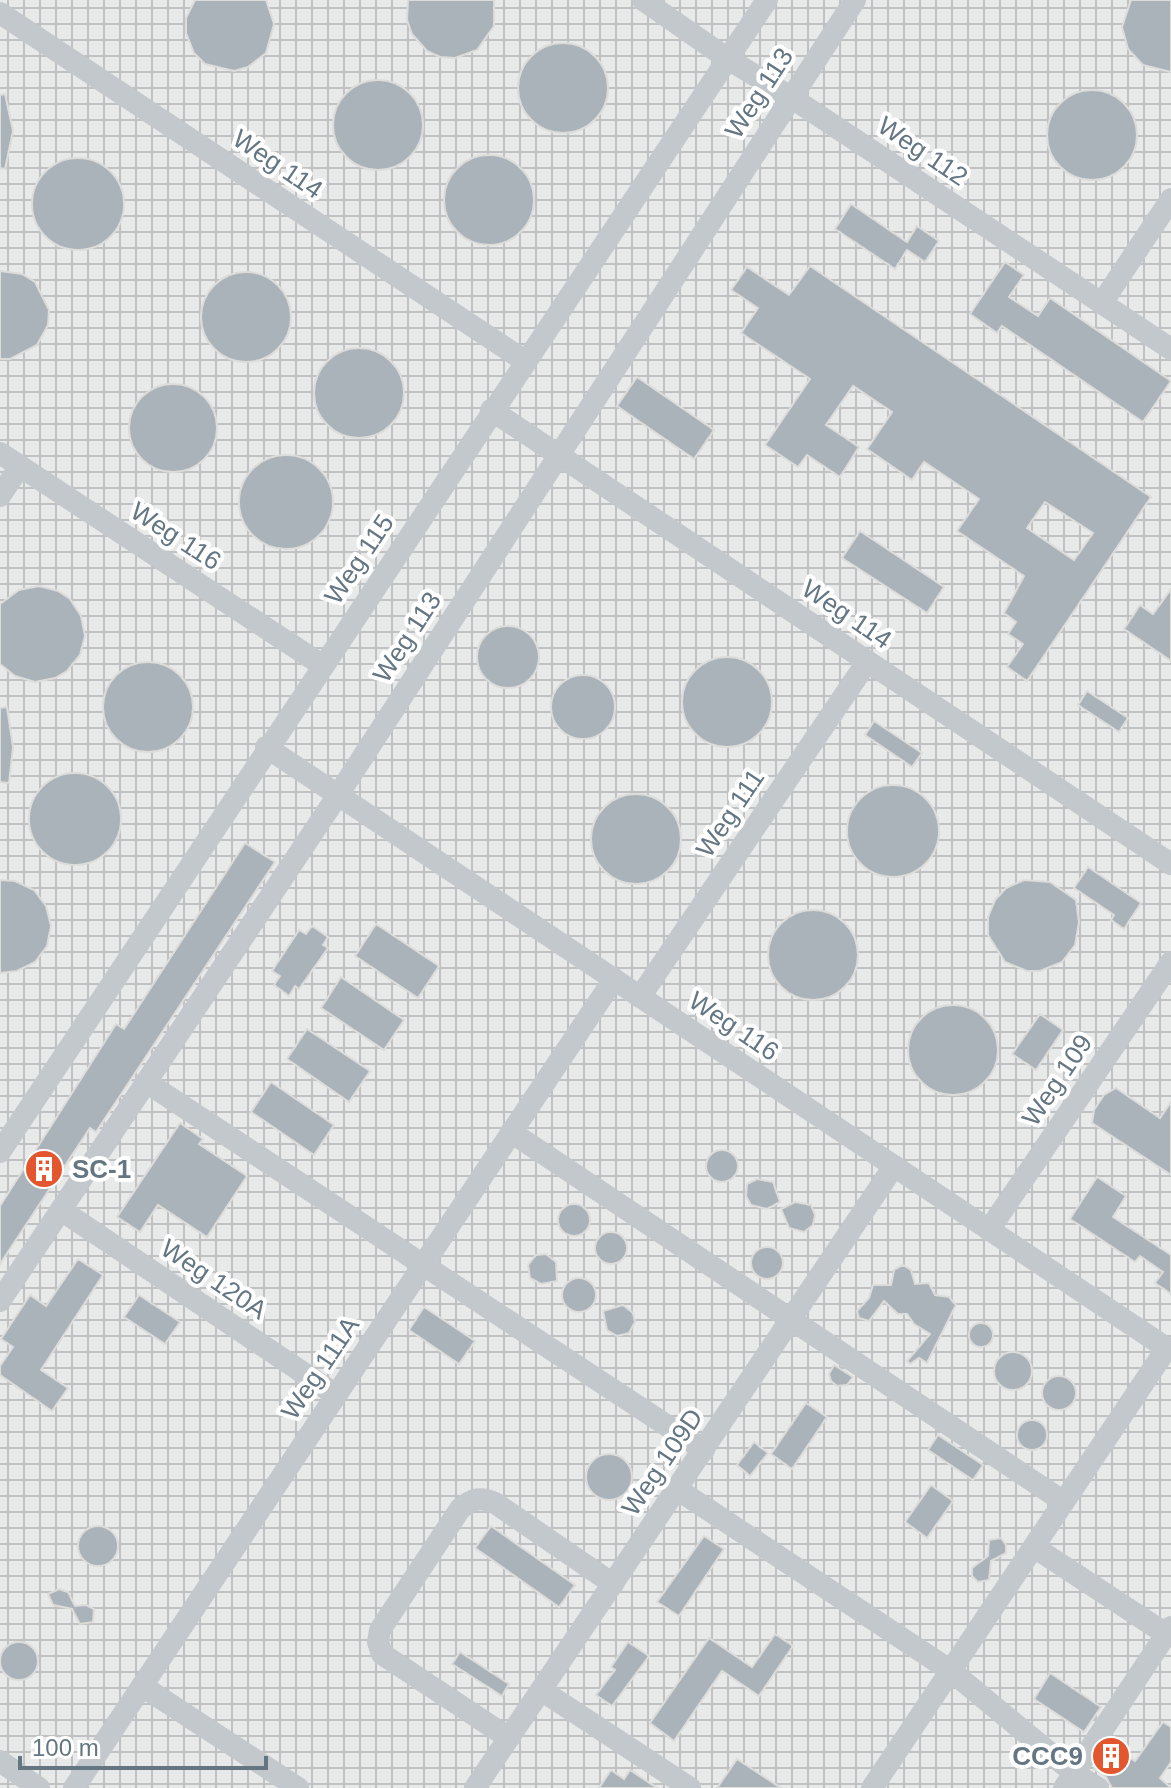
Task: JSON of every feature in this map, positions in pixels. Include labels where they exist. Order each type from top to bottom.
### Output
[{"type":"lane","name":"Weg 112","points":[[643,0],[1171,349]]},
{"type":"lane","name":"Weg 115","points":[[0,1152],[266,747],[767,0]]},
{"type":"lane","name":"Weg 113","points":[[0,1301],[338,795],[789,96],[855,0]]},
{"type":"lane","name":"Weg 114","points":[[0,13],[525,361]]},
{"type":"lane","points":[[1102,303],[1171,199]]},
{"type":"lane","name":"Weg 114","points":[[491,410],[1171,864]]},
{"type":"lane","name":"Weg 116","points":[[0,453],[322,665]]},
{"type":"lane","points":[[0,496],[20,466]]},
{"type":"lane","name":"Weg 111","points":[[640,997],[867,662]]},
{"type":"lane","name":"Weg 116","points":[[266,747],[1169,1350]]},
{"type":"lane","name":"Weg 109","points":[[989,1230],[1171,962]]},
{"type":"lane","name":"Weg 111A","points":[[74,1788],[614,979]]},
{"type":"lane","points":[[146,1082],[704,1450]]},
{"type":"lane","points":[[511,1132],[1064,1502]]},
{"type":"lane","name":"Weg 109D","points":[[475,1788],[894,1166]]},
{"type":"lane","name":"Weg 120A","points":[[61,1210],[336,1395]]},
{"type":"lane","points":[[872,1788],[1169,1350]]},
{"type":"lane","points":[[677,1489],[951,1671],[1069,1780],[1098,1788]]},
{"type":"lane","points":[[509,1738],[382,1654],[378,1642],[380,1630],[460,1509],[471,1500],[484,1498],[495,1503],[613,1584]]},
{"type":"lane","points":[[1034,1547],[1169,1631],[1069,1780]]},
{"type":"lane","points":[[142,1686],[298,1788]]},
{"type":"lane","points":[[541,1690],[690,1788]]},
{"type":"lane","points":[[0,1761],[39,1788]]},
{"type":"shaded area","points":[[0,0],[1171,0],[1171,1788],[0,1788]]},
{"type":"building","points":[[195,0],[266,0],[274,24],[266,53],[248,67],[234,71],[205,64],[194,53],[186,33],[186,18]]},
{"type":"building","points":[[408,0],[494,0],[494,26],[477,50],[455,58],[440,57],[427,51],[412,34],[407,20]]},
{"type":"building","points":[[1131,0],[1171,0],[1171,72],[1143,65],[1128,49],[1122,27]]},
{"type":"building","points":[[563,43],[580,46],[595,56],[605,71],[608,88],[605,105],[595,120],[580,130],[563,133],[546,130],[531,120],[521,105],[518,88],[521,71],[531,56],[546,46]]},
{"type":"building","points":[[378,80],[395,83],[410,93],[420,108],[423,125],[420,142],[410,157],[395,167],[378,170],[361,167],[346,157],[336,142],[333,125],[336,108],[346,93],[361,83]]},
{"type":"building","points":[[1092,90],[1109,94],[1124,103],[1133,118],[1137,135],[1133,152],[1124,167],[1109,176],[1092,180],[1075,176],[1060,167],[1051,152],[1047,135],[1051,118],[1060,103],[1075,94]]},
{"type":"building","points":[[5,94],[13,131],[5,169],[0,168],[0,95]]},
{"type":"building","points":[[489,155],[506,159],[521,168],[530,183],[534,200],[530,217],[521,232],[506,241],[489,245],[472,241],[457,232],[448,217],[444,200],[448,183],[457,168],[472,159]]},
{"type":"building","points":[[78,158],[104,166],[116,178],[124,204],[116,230],[104,242],[78,250],[52,242],[40,230],[32,204],[40,178],[52,166]]},
{"type":"building","points":[[851,204],[907,242],[917,226],[939,241],[925,262],[907,250],[895,269],[835,229]]},
{"type":"building","points":[[1005,262],[1024,275],[1009,297],[1038,316],[1050,298],[1171,381],[1143,422],[1002,326],[997,333],[970,314]]},
{"type":"building","points":[[810,266],[1151,497],[1027,681],[1007,667],[1023,644],[1008,634],[1016,622],[1004,613],[1024,576],[957,531],[979,499],[924,462],[912,480],[867,449],[892,412],[853,386],[826,425],[859,447],[840,477],[807,455],[798,467],[765,445],[810,379],[741,333],[758,308],[731,290],[747,267],[789,295]],"holes":[[[1045,502],[1093,533],[1074,560],[1027,528]]]},
{"type":"building","points":[[0,271],[22,274],[35,282],[49,310],[48,325],[37,345],[10,359],[0,359]]},
{"type":"building","points":[[246,272],[263,275],[278,285],[288,300],[291,317],[288,334],[278,349],[263,359],[246,362],[229,359],[214,349],[204,334],[201,317],[204,300],[214,285],[229,275]]},
{"type":"building","points":[[359,348],[376,352],[391,361],[400,376],[404,393],[400,410],[391,425],[376,434],[359,438],[342,434],[327,425],[318,410],[314,393],[318,376],[327,361],[342,352]]},
{"type":"building","points":[[637,377],[714,430],[694,459],[617,406]]},
{"type":"building","points":[[173,384],[190,387],[204,397],[214,411],[217,428],[214,445],[204,459],[190,469],[173,472],[156,469],[142,459],[132,445],[129,428],[132,411],[142,397],[156,387]]},
{"type":"building","points":[[286,455],[304,459],[319,469],[329,484],[333,502],[329,520],[319,535],[304,545],[286,549],[268,545],[253,535],[243,520],[239,502],[243,484],[253,469],[268,459]]},
{"type":"building","points":[[860,531],[944,587],[927,613],[842,558]]},
{"type":"building","points":[[39,586],[58,591],[70,599],[81,616],[85,636],[80,655],[67,671],[55,678],[35,682],[15,676],[0,664],[0,604],[19,590]]},
{"type":"building","points":[[1171,589],[1171,661],[1124,629],[1140,605],[1153,614]]},
{"type":"building","points":[[508,626],[530,635],[539,657],[530,679],[508,688],[486,679],[477,657],[486,635]]},
{"type":"building","points":[[727,657],[744,660],[759,670],[769,685],[772,702],[769,719],[759,734],[744,744],[727,747],[710,744],[695,734],[685,719],[682,702],[685,685],[695,670],[710,660]]},
{"type":"building","points":[[148,662],[165,665],[180,675],[190,690],[193,707],[190,724],[180,739],[165,749],[148,752],[131,749],[116,739],[106,724],[103,707],[106,690],[116,675],[131,665]]},
{"type":"building","points":[[577,675],[589,675],[606,684],[613,695],[613,719],[606,730],[589,739],[577,739],[565,734],[556,725],[551,713],[551,701],[556,689],[565,680]]},
{"type":"building","points":[[1087,691],[1128,718],[1119,732],[1078,705]]},
{"type":"building","points":[[7,707],[13,747],[9,783],[0,782],[0,708]]},
{"type":"building","points":[[874,721],[922,753],[912,767],[865,735]]},
{"type":"building","points":[[75,773],[93,777],[107,787],[117,801],[121,819],[117,837],[107,851],[93,861],[75,865],[57,861],[43,851],[33,837],[29,819],[33,801],[43,787],[57,777]]},
{"type":"building","points":[[893,785],[910,789],[925,799],[935,814],[939,831],[935,848],[925,863],[910,873],[893,877],[876,873],[861,863],[851,848],[847,831],[851,814],[861,799],[876,789]]},
{"type":"building","points":[[636,794],[653,798],[668,807],[677,822],[681,839],[677,856],[668,871],[653,880],[636,884],[619,880],[604,871],[595,856],[591,839],[595,822],[604,807],[619,798]]},
{"type":"building","points":[[245,843],[275,862],[96,1132],[90,1128],[0,1264],[0,1206],[116,1024],[124,1029]]},
{"type":"building","points":[[1088,867],[1141,903],[1124,929],[1111,920],[1114,915],[1074,888]]},
{"type":"building","points":[[0,880],[15,881],[34,890],[46,906],[51,926],[47,946],[35,962],[17,971],[0,973]]},
{"type":"building","points":[[1024,880],[1050,882],[1076,900],[1079,922],[1075,945],[1062,962],[1040,971],[1027,971],[1005,962],[988,935],[988,917],[995,900],[1006,888]]},
{"type":"building","points":[[813,910],[830,914],[845,923],[854,938],[858,955],[854,972],[845,987],[830,996],[813,1000],[796,996],[781,987],[772,972],[768,955],[772,938],[781,923],[796,914]]},
{"type":"building","points":[[376,924],[439,966],[418,998],[355,956]]},
{"type":"building","points":[[312,926],[328,937],[323,945],[328,948],[299,989],[295,986],[289,996],[274,985],[280,976],[272,971],[299,930],[306,934]]},
{"type":"building","points":[[341,977],[404,1020],[384,1050],[321,1008]]},
{"type":"building","points":[[953,1005],[970,1008],[985,1018],[995,1033],[998,1050],[995,1067],[985,1082],[970,1092],[953,1095],[936,1092],[921,1082],[911,1067],[908,1050],[911,1033],[921,1018],[936,1008]]},
{"type":"building","points":[[1040,1014],[1063,1030],[1036,1070],[1012,1054]]},
{"type":"building","points":[[307,1029],[370,1071],[349,1102],[287,1059]]},
{"type":"building","points":[[271,1082],[334,1125],[314,1155],[251,1112]]},
{"type":"building","points":[[1116,1088],[1160,1118],[1171,1102],[1171,1175],[1092,1123],[1094,1110],[1104,1095]]},
{"type":"building","points":[[180,1123],[203,1139],[199,1144],[247,1176],[207,1237],[158,1205],[140,1232],[117,1217]]},
{"type":"building","points":[[722,1150],[733,1155],[738,1166],[733,1177],[722,1182],[711,1177],[706,1166],[711,1155]]},
{"type":"building","points":[[1097,1177],[1126,1196],[1113,1217],[1171,1255],[1171,1294],[1155,1283],[1163,1272],[1140,1256],[1135,1262],[1070,1219]]},
{"type":"building","points":[[757,1179],[773,1182],[780,1202],[767,1209],[751,1205],[746,1196],[747,1184]]},
{"type":"building","points":[[795,1202],[811,1205],[815,1215],[813,1225],[804,1232],[789,1228],[781,1209]]},
{"type":"building","points":[[574,1204],[586,1208],[590,1220],[586,1232],[574,1236],[562,1232],[558,1220],[562,1208]]},
{"type":"building","points":[[611,1232],[622,1237],[627,1248],[622,1259],[611,1264],[600,1259],[595,1248],[600,1237]]},
{"type":"building","points":[[767,1247],[778,1252],[783,1263],[778,1274],[767,1279],[756,1274],[751,1263],[756,1252]]},
{"type":"building","points":[[546,1254],[556,1262],[557,1281],[541,1284],[530,1278],[528,1265],[536,1255]]},
{"type":"building","points":[[78,1259],[103,1275],[41,1370],[68,1388],[52,1411],[0,1375],[0,1366],[13,1347],[1,1339],[30,1295],[46,1306]]},
{"type":"building","points":[[903,1265],[911,1270],[915,1284],[929,1283],[935,1295],[949,1297],[956,1305],[927,1363],[919,1358],[910,1364],[907,1361],[930,1334],[914,1324],[907,1314],[898,1314],[884,1301],[869,1321],[859,1318],[857,1311],[869,1298],[873,1285],[891,1285],[894,1270]]},
{"type":"building","points":[[579,1278],[591,1283],[596,1295],[591,1307],[579,1312],[567,1307],[562,1295],[567,1283]]},
{"type":"building","points":[[139,1295],[180,1322],[165,1344],[124,1317]]},
{"type":"building","points":[[623,1305],[633,1313],[635,1322],[629,1333],[617,1336],[607,1330],[603,1311]]},
{"type":"building","points":[[424,1307],[475,1341],[459,1364],[409,1330]]},
{"type":"building","points":[[981,1323],[992,1330],[993,1335],[986,1346],[981,1347],[970,1340],[969,1335],[976,1324]]},
{"type":"building","points":[[1013,1352],[1026,1358],[1032,1371],[1026,1384],[1013,1390],[1000,1384],[994,1371],[1000,1358]]},
{"type":"building","points":[[834,1365],[853,1377],[847,1385],[837,1386],[831,1381],[829,1374]]},
{"type":"building","points":[[1059,1376],[1071,1381],[1076,1393],[1071,1405],[1059,1410],[1047,1405],[1042,1393],[1047,1381]]},
{"type":"building","points":[[806,1403],[827,1417],[792,1469],[771,1454]]},
{"type":"building","points":[[1032,1420],[1043,1424],[1047,1435],[1043,1446],[1032,1450],[1021,1446],[1017,1435],[1021,1424]]},
{"type":"building","points":[[938,1435],[983,1465],[973,1480],[928,1450]]},
{"type":"building","points":[[754,1442],[768,1453],[750,1476],[737,1465]]},
{"type":"building","points":[[609,1454],[625,1461],[632,1477],[625,1493],[609,1500],[593,1493],[586,1477],[593,1461]]},
{"type":"building","points":[[931,1485],[953,1501],[927,1538],[905,1522]]},
{"type":"building","points":[[98,1526],[112,1532],[118,1546],[112,1560],[98,1566],[84,1560],[78,1546],[84,1532]]},
{"type":"building","points":[[491,1526],[575,1585],[559,1607],[475,1548]]},
{"type":"building","points":[[704,1536],[724,1549],[679,1616],[657,1602]]},
{"type":"building","points":[[1001,1538],[1006,1545],[1006,1553],[991,1561],[989,1580],[978,1582],[972,1576],[972,1568],[988,1556],[989,1540]]},
{"type":"building","points":[[59,1589],[68,1592],[75,1606],[86,1605],[94,1609],[93,1622],[80,1624],[72,1609],[53,1605],[48,1594]]},
{"type":"building","points":[[775,1634],[793,1646],[759,1696],[722,1671],[674,1741],[650,1723],[709,1638],[752,1667]]},
{"type":"building","points":[[19,1642],[33,1647],[38,1661],[33,1675],[19,1680],[5,1675],[0,1661],[5,1647]]},
{"type":"building","points":[[628,1642],[649,1656],[612,1706],[596,1695],[615,1670],[611,1667]]},
{"type":"building","points":[[460,1652],[509,1684],[502,1696],[452,1664]]},
{"type":"building","points":[[1050,1673],[1101,1707],[1084,1732],[1034,1699]]},
{"type":"building","points":[[1163,1722],[1171,1727],[1171,1762],[1160,1778],[1171,1788],[1112,1788],[1106,1777],[1094,1769],[1110,1744],[1135,1761]]},
{"type":"building","points":[[737,1759],[781,1788],[717,1788]]},
{"type":"building","points":[[611,1770],[624,1779],[630,1770],[657,1788],[599,1788]]},
{"type":"place","name":"SC-1","points":[[44,1169]]},
{"type":"place","name":"CCC9","points":[[1111,1756]]}]
